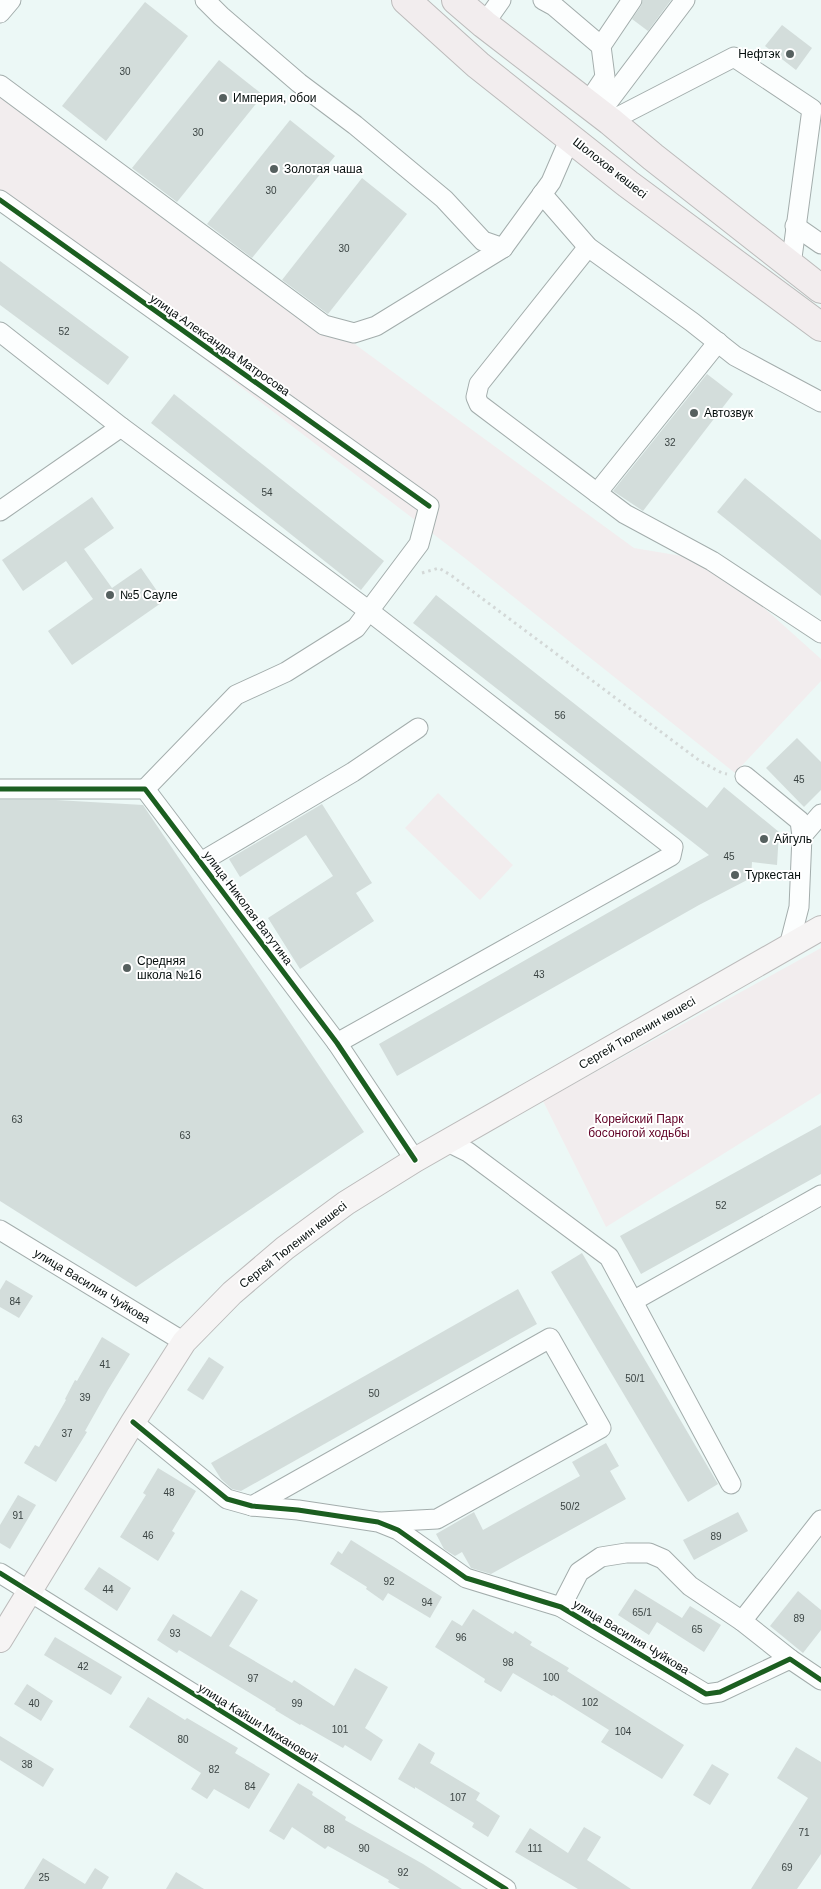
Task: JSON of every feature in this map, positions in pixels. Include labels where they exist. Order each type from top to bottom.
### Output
[{"type":"highway","name":"Шолохов көшесі","points":[[406,0],[478,65],[628,184],[821,327]]},
{"type":"highway","points":[[462,2],[484,24],[821,289]]},
{"type":"main road","name":"Сергей Тюленин көшесі","points":[[0,1640],[184,1342],[232,1293],[285,1248],[346,1203],[415,1160],[821,928]]},
{"type":"street","points":[[0,13],[11,0]]},
{"type":"street","points":[[204,0],[299,83],[355,125],[444,199],[483,241],[503,248]]},
{"type":"street","points":[[484,24],[501,0]]},
{"type":"street","points":[[543,0],[554,6],[601,46]]},
{"type":"street","points":[[599,113],[605,77],[601,46],[632,0]]},
{"type":"street","points":[[599,113],[685,0]]},
{"type":"street","points":[[599,113],[734,56],[812,110],[791,265]]},
{"type":"street","points":[[0,85],[324,325],[354,333],[376,326],[503,248],[551,182],[570,138]]},
{"type":"street","points":[[542,194],[588,247],[735,356],[821,402]]},
{"type":"street","name":"улица Александра Матросова","points":[[0,200],[429,506],[419,544],[369,612]]},
{"type":"street","points":[[796,226],[821,244]]},
{"type":"street","points":[[588,247],[478,384],[476,397],[479,404],[625,514],[712,561],[821,633]]},
{"type":"street","points":[[0,332],[121,427],[369,612],[673,848],[671,856],[338,1042]]},
{"type":"street","points":[[597,493],[718,342]]},
{"type":"street","points":[[0,511],[121,427]]},
{"type":"street","points":[[0,789],[145,789],[236,695],[302,663],[356,628],[369,612]]},
{"type":"street","points":[[201,862],[353,772],[418,728]]},
{"type":"street","points":[[744,776],[800,821],[802,836],[799,908],[789,946]]},
{"type":"street","name":"улица Николая Ватутина","points":[[145,789],[338,1042],[415,1160]]},
{"type":"street","points":[[802,836],[821,814]]},
{"type":"street","points":[[448,1142],[468,1152],[609,1258],[731,1484]]},
{"type":"street","points":[[632,1301],[821,1195]]},
{"type":"street","name":"улица Василия Чуйкова","points":[[0,1230],[184,1342]]},
{"type":"street","points":[[252,1506],[550,1338],[601,1428],[437,1519],[378,1522]]},
{"type":"street","name":"улица Василия Чуйкова","points":[[133,1422],[226,1498],[252,1506],[298,1510],[378,1522],[398,1530],[466,1578],[562,1607],[706,1694],[720,1692],[790,1659]]},
{"type":"street","points":[[742,1621],[821,1520]]},
{"type":"street","points":[[562,1607],[579,1572],[601,1557],[626,1553],[649,1553],[663,1559],[690,1586],[742,1621],[790,1659],[821,1680]]},
{"type":"street","name":"улица Кайши Михановой","points":[[0,1573],[506,1889]]},
{"type":"path","points":[[421,573],[440,568],[700,761],[722,773],[744,776]]},
{"type":"green space","points":[[0,85],[634,548],[712,561],[821,659],[821,681],[735,773],[466,559],[0,203]]},
{"type":"green space","points":[[438,793],[513,865],[480,900],[405,828]]},
{"type":"green space","name":"Корейский Парк босоногой ходьбы","points":[[821,948],[821,1093],[606,1227],[543,1101]]},
{"type":"building","points":[[643,0],[671,0],[648,31],[632,19]]},
{"type":"building","points":[[145,2],[188,36],[106,141],[62,106]]},
{"type":"building","points":[[782,25],[812,48],[796,70],[765,46]]},
{"type":"building","points":[[219,60],[263,95],[177,202],[132,168]]},
{"type":"building","points":[[290,120],[335,156],[252,258],[207,224]]},
{"type":"building","points":[[362,178],[407,214],[328,314],[282,280]]},
{"type":"building","points":[[0,261],[129,357],[108,385],[0,305]]},
{"type":"building","points":[[707,374],[733,394],[643,511],[613,491]]},
{"type":"building","points":[[174,394],[384,561],[361,590],[151,423]]},
{"type":"building","points":[[745,478],[821,540],[821,596],[717,512]]},
{"type":"building","points":[[92,497],[114,528],[84,549],[112,588],[141,568],[164,601],[72,665],[48,631],[93,599],[66,561],[23,591],[2,560]]},
{"type":"building","points":[[436,595],[707,808],[724,787],[779,832],[777,865],[752,862],[751,878],[699,905],[397,1076],[379,1044],[709,855],[413,623]]},
{"type":"building","points":[[797,738],[821,762],[821,790],[804,807],[766,768]]},
{"type":"building","name":"Средняя школа №16","points":[[0,800],[56,800],[143,805],[364,1132],[136,1287],[0,1201]]},
{"type":"building","points":[[322,804],[372,883],[356,893],[374,921],[300,969],[268,918],[333,876],[306,835],[240,877],[229,859]]},
{"type":"building","points":[[821,1125],[821,1174],[641,1274],[620,1236]]},
{"type":"building","points":[[582,1253],[718,1484],[688,1502],[551,1272]]},
{"type":"building","points":[[6,1280],[33,1296],[19,1318],[0,1307],[0,1290]]},
{"type":"building","points":[[518,1289],[537,1324],[241,1491],[232,1489],[221,1479],[211,1463]]},
{"type":"building","points":[[102,1337],[130,1354],[85,1431],[87,1432],[56,1482],[24,1463],[35,1445],[39,1447],[66,1400],[75,1380],[77,1381]]},
{"type":"building","points":[[209,1357],[224,1367],[203,1400],[187,1390]]},
{"type":"building","points":[[606,1443],[619,1466],[610,1471],[626,1499],[491,1574],[471,1568],[462,1552],[455,1556],[444,1549],[436,1534],[474,1512],[483,1530],[580,1476],[572,1462]]},
{"type":"building","points":[[158,1468],[196,1491],[172,1531],[175,1533],[158,1561],[120,1537],[146,1495],[143,1493]]},
{"type":"building","points":[[18,1495],[36,1505],[10,1549],[0,1543],[0,1525]]},
{"type":"building","points":[[738,1512],[748,1531],[694,1560],[683,1540]]},
{"type":"building","points":[[351,1540],[442,1597],[430,1618],[388,1593],[383,1601],[366,1589],[367,1587],[330,1564],[338,1551],[342,1554]]},
{"type":"building","points":[[99,1567],[131,1588],[117,1611],[84,1589]]},
{"type":"building","points":[[635,1589],[682,1618],[690,1606],[721,1625],[704,1652],[657,1622],[649,1635],[618,1615]]},
{"type":"building","points":[[241,1590],[258,1600],[229,1646],[292,1683],[294,1680],[334,1706],[355,1668],[388,1687],[365,1728],[383,1740],[371,1761],[345,1745],[343,1748],[300,1725],[179,1650],[177,1653],[157,1640],[173,1614],[211,1637]]},
{"type":"building","points":[[798,1591],[821,1610],[821,1630],[803,1653],[770,1626]]},
{"type":"building","points":[[473,1609],[513,1634],[515,1631],[532,1642],[530,1645],[569,1668],[567,1671],[684,1745],[662,1779],[601,1742],[609,1730],[553,1695],[513,1673],[501,1692],[484,1682],[485,1679],[435,1647],[452,1620],[462,1626]]},
{"type":"building","points":[[55,1637],[122,1677],[111,1695],[44,1655]]},
{"type":"building","points":[[27,1684],[53,1701],[41,1721],[14,1704]]},
{"type":"building","points":[[148,1697],[185,1720],[187,1718],[238,1748],[235,1753],[270,1774],[249,1809],[214,1789],[207,1799],[191,1789],[201,1773],[129,1727]]},
{"type":"building","points":[[0,1736],[54,1769],[43,1787],[0,1760]]},
{"type":"building","points":[[419,1743],[435,1753],[430,1763],[480,1793],[476,1800],[500,1816],[488,1837],[472,1827],[474,1823],[415,1787],[415,1789],[398,1779]]},
{"type":"building","points":[[796,1747],[821,1762],[821,1854],[797,1889],[751,1889],[808,1798],[777,1778]]},
{"type":"building","points":[[712,1764],[729,1774],[710,1805],[693,1795]]},
{"type":"building","points":[[298,1783],[313,1792],[312,1795],[346,1817],[345,1820],[423,1864],[462,1889],[400,1889],[388,1882],[389,1880],[328,1846],[325,1849],[292,1827],[284,1840],[269,1831]]},
{"type":"building","points":[[584,1827],[601,1837],[587,1860],[631,1889],[578,1889],[515,1852],[530,1828],[568,1853]]},
{"type":"building","points":[[43,1858],[85,1884],[95,1868],[109,1877],[102,1889],[24,1889]]},
{"type":"building","points":[[176,1872],[204,1889],[166,1889]]},
{"type":"cycle path","points":[[0,200],[429,506]]},
{"type":"cycle path","points":[[0,789],[145,789],[337,1043],[415,1160]]},
{"type":"cycle path","points":[[133,1422],[227,1499],[252,1506],[298,1510],[378,1522],[398,1530],[466,1578],[561,1607],[706,1694],[720,1692],[790,1659],[821,1680]]},
{"type":"cycle path","points":[[0,1573],[506,1889]]},
{"type":"place","name":"Нефтэк","points":[[790,54]]},
{"type":"place","name":"Империя, обои","points":[[223,98]]},
{"type":"place","name":"Золотая чаша","points":[[274,169]]},
{"type":"place","name":"Автозвук","points":[[694,413]]},
{"type":"place","name":"№5 Сауле","points":[[110,595]]},
{"type":"place","name":"Айгуль","points":[[764,839]]},
{"type":"place","name":"Туркестан","points":[[735,875]]},
{"type":"place","name":"Средняя школа №16","points":[[127,968]]}]
